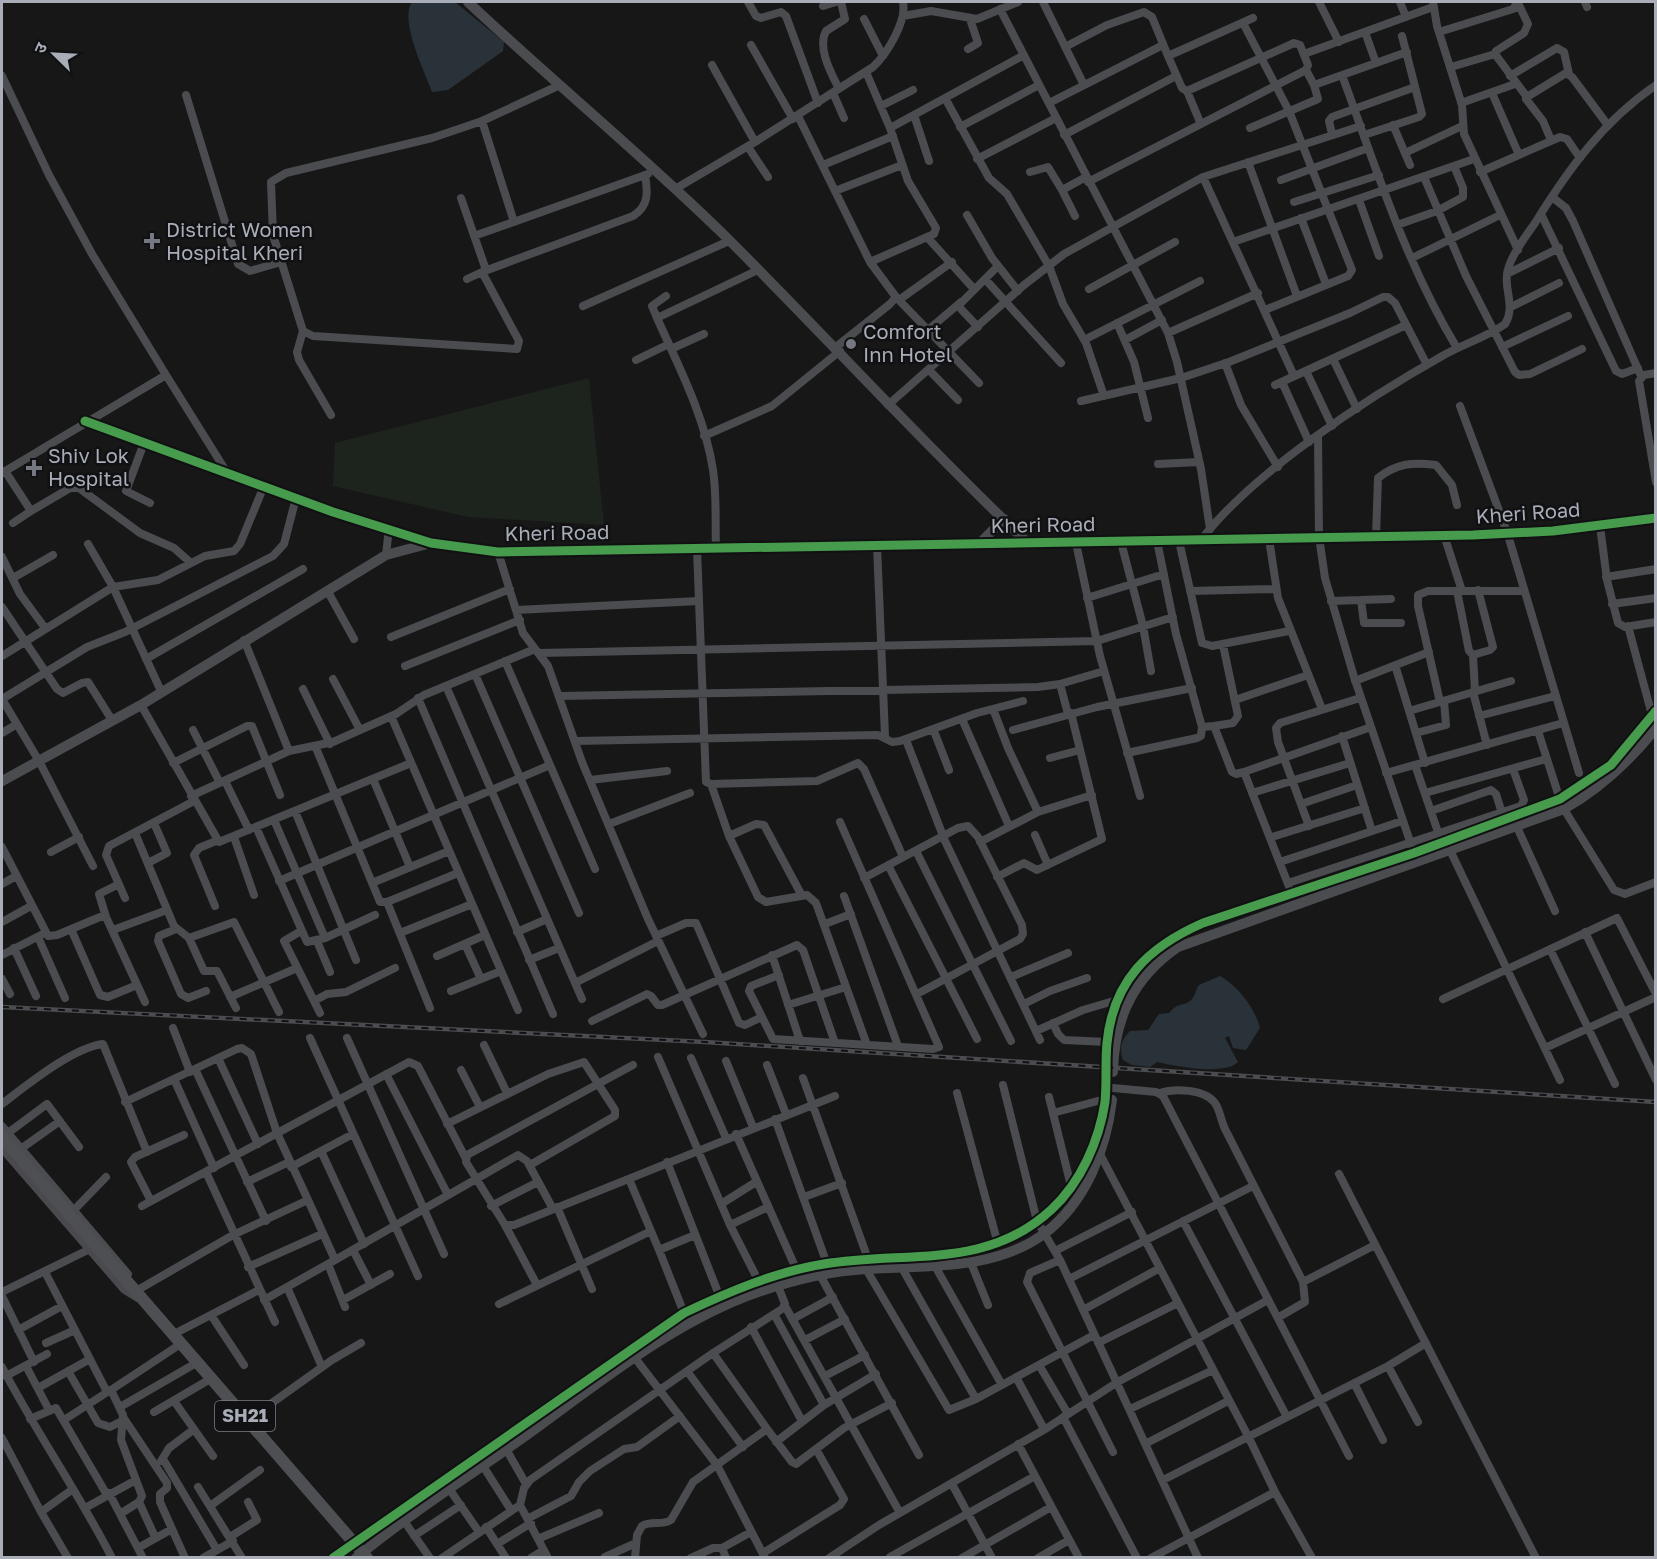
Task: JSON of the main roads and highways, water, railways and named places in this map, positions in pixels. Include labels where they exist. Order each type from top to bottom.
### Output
[{"type":"main road","name":"SH21","points":[[5,1135],[360,1551]]},
{"type":"main road","points":[[2,1147],[125,1289],[138,1292]]},
{"type":"railway","points":[[2,1007],[705,1042],[1656,1102]]},
{"type":"place","name":"District Women Hospital Kheri","points":[[152,241]]},
{"type":"place","name":"Comfort Inn Hotel","points":[[851,344]]},
{"type":"place","name":"Shiv Lok Hospital","points":[[34,468]]}]
